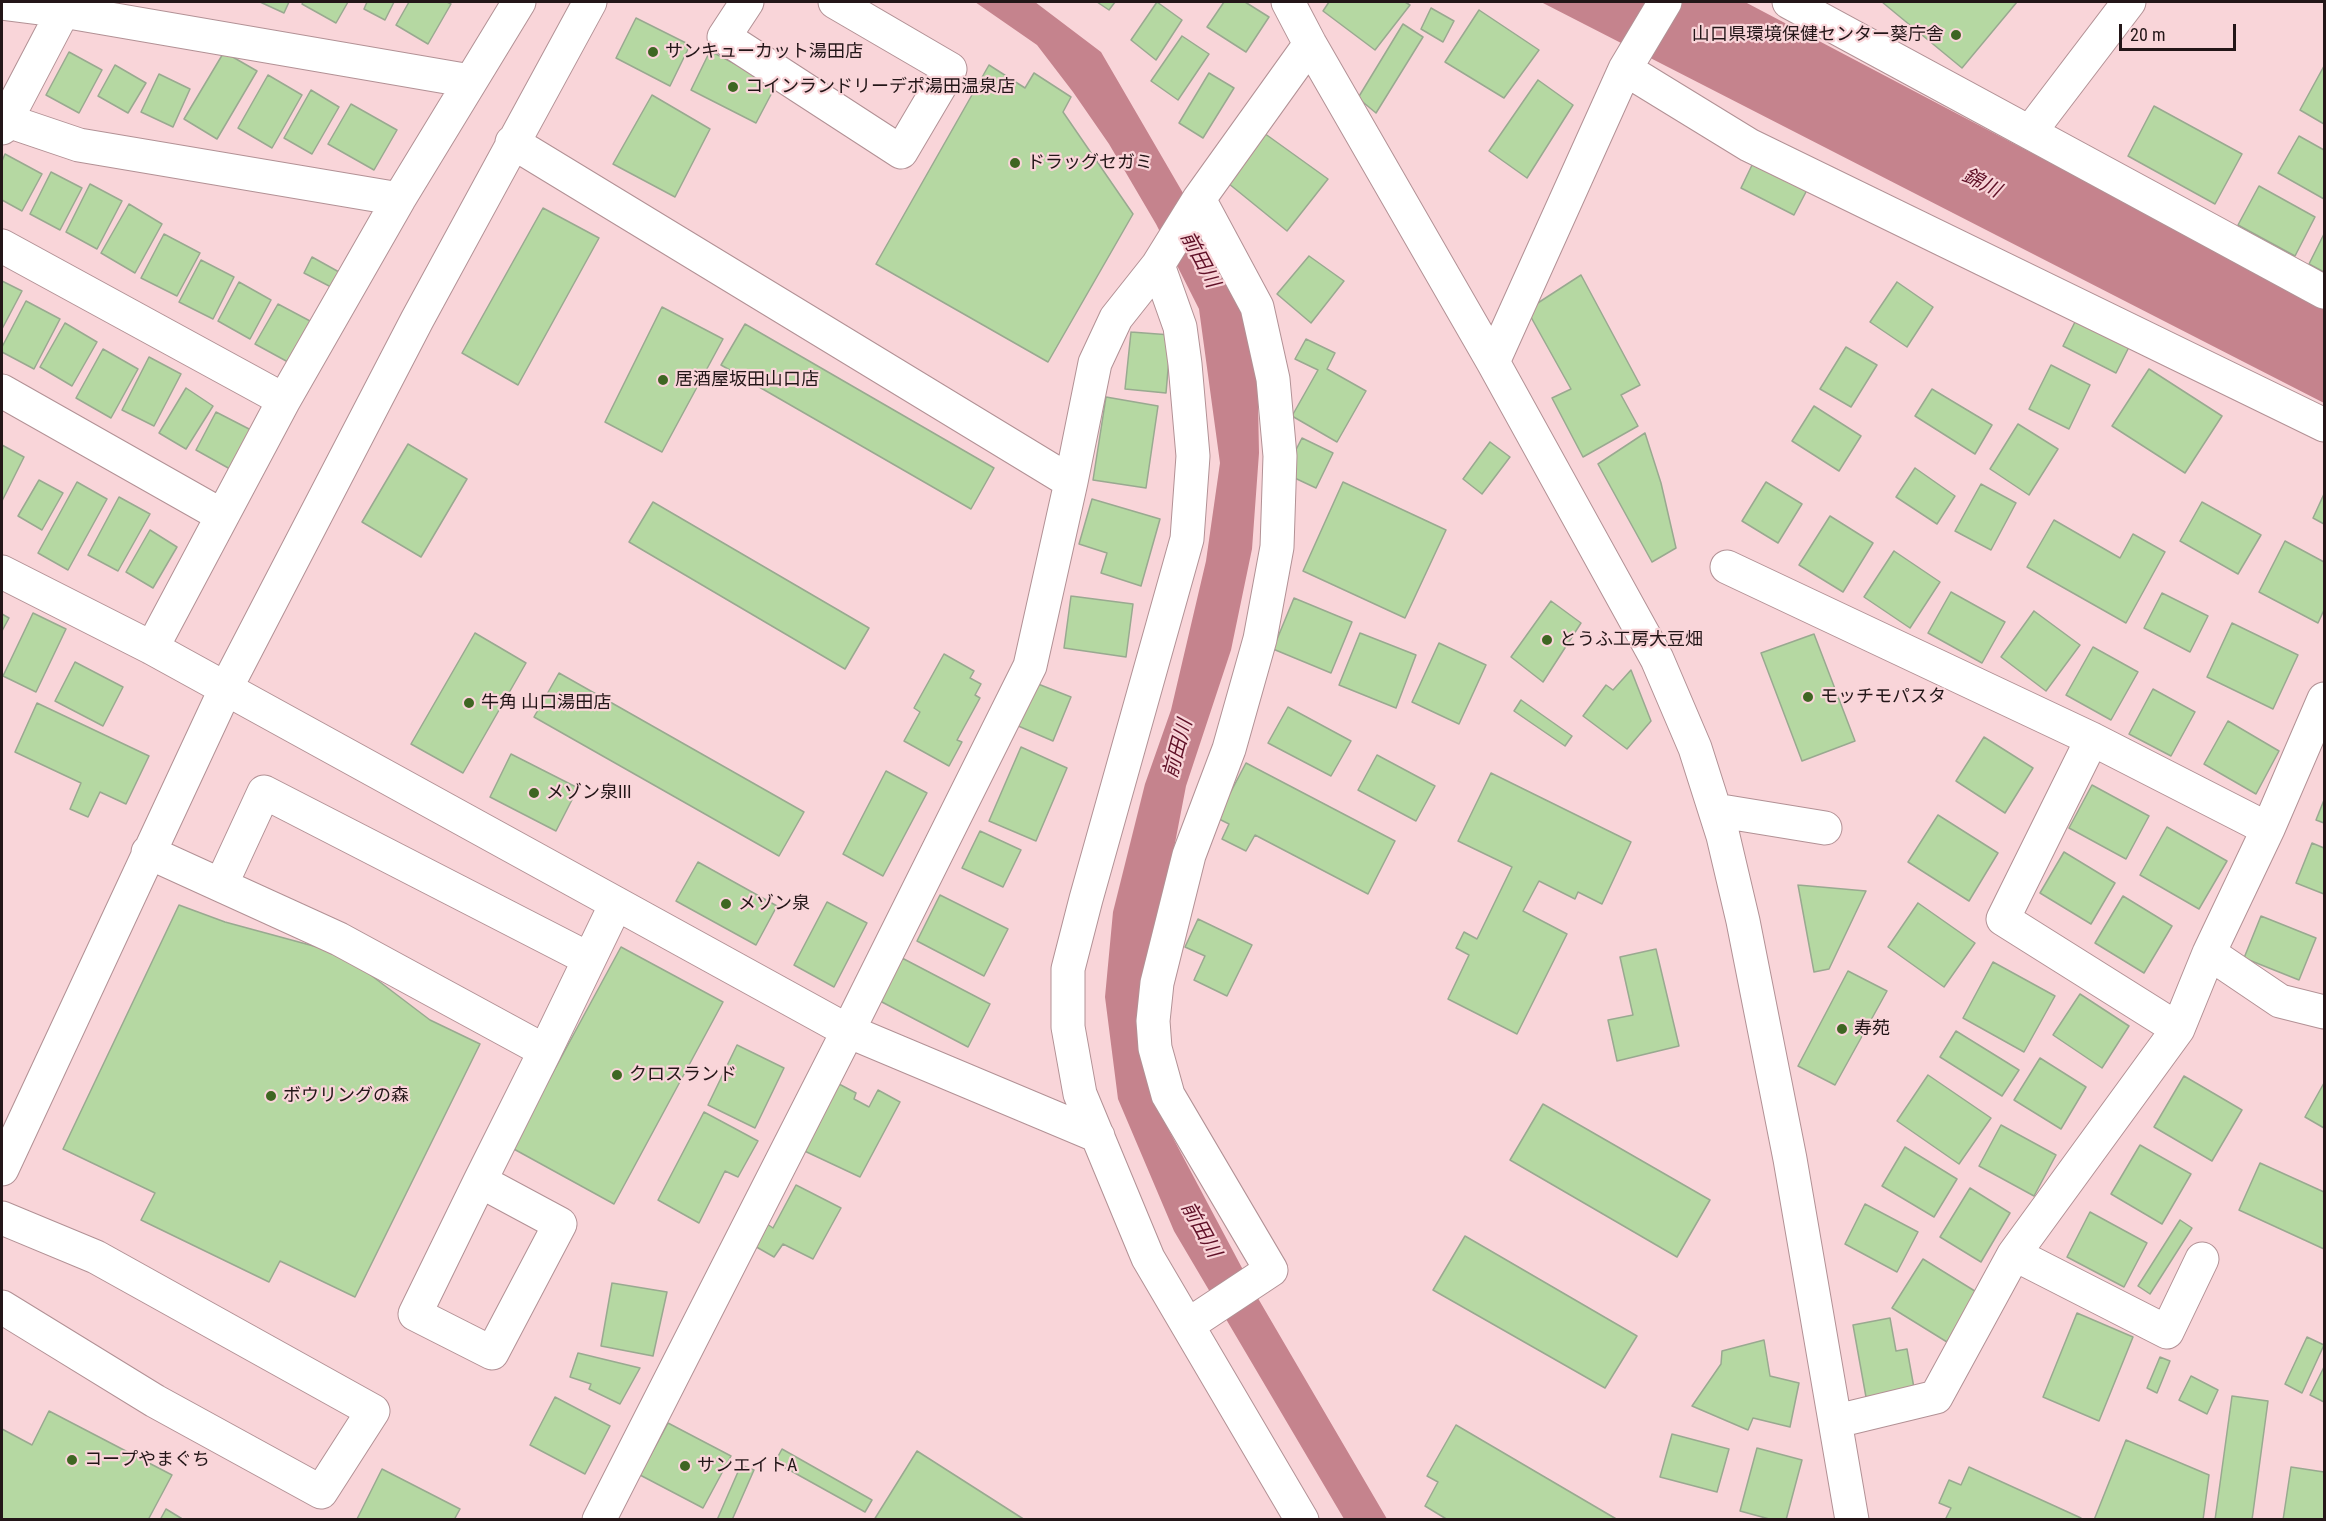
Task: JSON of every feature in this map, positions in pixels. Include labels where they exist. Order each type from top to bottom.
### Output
[{"type":"street","points":[[152,648],[284,400],[399,199],[519,2]]},
{"type":"street","points":[[2,1169],[226,688],[417,320],[590,2]]},
{"type":"street","points":[[747,2],[724,37],[902,152],[950,69],[835,2]]},
{"type":"street","points":[[1288,2],[1493,362],[1657,659],[1695,748],[1723,837],[1743,921],[1790,1159],[1837,1421],[1852,1520]]},
{"type":"street","points":[[1493,362],[1625,69],[1665,2]]},
{"type":"street","points":[[1789,2],[2325,292]]},
{"type":"street","points":[[2030,132],[2129,2]]},
{"type":"street","points":[[2,3],[66,6],[470,81]]},
{"type":"street","points":[[66,6],[4,124],[79,145],[399,199]]},
{"type":"street","points":[[599,1520],[848,1031],[1030,666],[1095,363],[1116,318],[1158,265],[1199,199],[1310,44]]},
{"type":"street","points":[[1625,69],[1749,145],[2325,425]]},
{"type":"street","points":[[512,142],[1071,482]]},
{"type":"street","points":[[1188,1325],[1271,1270],[1168,1095],[1155,1048],[1153,1030],[1157,983],[1189,855],[1229,749],[1260,639],[1277,547],[1280,456],[1274,379],[1257,307],[1199,199]]},
{"type":"street","points":[[2,246],[284,400]]},
{"type":"street","points":[[1158,265],[1180,327],[1193,456],[1187,539],[1068,969],[1068,1027],[1080,1094],[1148,1258],[1302,1520]]},
{"type":"street","points":[[2,391],[221,515]]},
{"type":"street","points":[[1727,567],[2092,739],[2268,829]]},
{"type":"street","points":[[2,572],[226,688],[848,1031],[1098,1136]]},
{"type":"street","points":[[1837,1421],[1936,1398],[2014,1254],[2178,1029],[2209,953],[2268,829],[2325,699]]},
{"type":"street","points":[[2092,739],[2003,919],[2178,1029]]},
{"type":"street","points":[[221,885],[264,792],[589,959]]},
{"type":"street","points":[[1715,810],[1825,828]]},
{"type":"street","points":[[148,852],[339,939],[545,1050]]},
{"type":"street","points":[[480,1181],[560,1224],[492,1353],[415,1314],[480,1181],[545,1050],[616,904]]},
{"type":"street","points":[[2209,953],[2280,1001],[2325,1012]]},
{"type":"street","points":[[2,1218],[96,1257],[373,1411],[321,1492],[155,1401],[2,1307]]},
{"type":"street","points":[[2014,1254],[2167,1332],[2202,1259]]},
{"type":"water","name":"前田川","points":[[975,2],[1035,2],[1101,52],[1226,267],[1257,356],[1259,453],[1252,549],[1231,650],[1186,786],[1138,1035],[1155,1104],[1259,1300],[1387,1519],[1344,1519],[1174,1231],[1118,1099],[1105,997],[1113,912],[1145,784],[1171,710],[1206,561],[1220,463],[1199,309],[1156,224],[1109,144],[1037,45]]},
{"type":"water","name":"錦川","points":[[1541,2],[1745,2],[2324,307],[2324,403]]},
{"type":"building","points":[[260,2],[289,2],[284,13]]},
{"type":"building","points":[[303,2],[348,2],[336,23],[302,4]]},
{"type":"building","points":[[367,2],[394,2],[385,20],[364,9]]},
{"type":"building","points":[[409,2],[447,2],[451,4],[428,44],[396,25]]},
{"type":"building","points":[[1097,2],[1115,2],[1109,10]]},
{"type":"building","points":[[1157,2],[1182,20],[1156,60],[1131,40]]},
{"type":"building","points":[[1224,2],[1245,2],[1269,17],[1246,52],[1207,27]]},
{"type":"building","points":[[1329,2],[1405,2],[1410,5],[1375,50],[1323,11]]},
{"type":"building","name":"山口県環境保健センター葵庁舎","points":[[1882,2],[2017,2],[1962,68]]},
{"type":"building","points":[[1431,8],[1454,21],[1443,42],[1421,29]]},
{"type":"building","points":[[1479,10],[1539,50],[1504,98],[1445,62]]},
{"type":"building","name":"サンキューカット湯田店","points":[[636,18],[690,45],[670,86],[616,58]]},
{"type":"building","points":[[1403,24],[1423,37],[1376,113],[1358,98]]},
{"type":"building","points":[[1182,36],[1209,54],[1178,100],[1151,81]]},
{"type":"building","name":"コインランドリーデポ湯田温泉店","points":[[710,51],[776,85],[756,123],[691,90]]},
{"type":"building","points":[[69,52],[102,70],[79,113],[46,95]]},
{"type":"building","points":[[224,52],[257,71],[217,139],[184,119]]},
{"type":"building","points":[[115,65],[146,83],[128,113],[98,96]]},
{"type":"building","name":"ドラッグセガミ","points":[[989,65],[1025,88],[1034,73],[1071,97],[1063,112],[1133,214],[1048,362],[876,264]]},
{"type":"building","points":[[2324,66],[2324,124],[2300,110]]},
{"type":"building","points":[[1209,73],[1234,88],[1203,138],[1179,123]]},
{"type":"building","points":[[159,74],[190,89],[173,127],[141,112]]},
{"type":"building","points":[[268,75],[302,95],[272,148],[238,128]]},
{"type":"building","points":[[1538,80],[1573,105],[1527,178],[1489,151]]},
{"type":"building","points":[[311,90],[339,107],[312,154],[284,138]]},
{"type":"building","points":[[652,95],[710,129],[675,197],[613,164]]},
{"type":"building","points":[[351,104],[397,130],[374,170],[328,144]]},
{"type":"building","points":[[2154,106],[2242,154],[2215,204],[2128,156]]},
{"type":"building","points":[[1257,128],[1328,179],[1287,231],[1223,179]]},
{"type":"building","points":[[2299,136],[2324,150],[2324,199],[2278,173]]},
{"type":"building","points":[[5,154],[42,174],[22,211],[2,200],[2,161]]},
{"type":"building","points":[[1754,161],[1808,188],[1794,215],[1741,188]]},
{"type":"building","points":[[51,172],[82,188],[60,230],[30,214]]},
{"type":"building","points":[[90,184],[122,201],[97,249],[66,232]]},
{"type":"building","points":[[2259,186],[2315,217],[2295,256],[2238,225]]},
{"type":"building","points":[[129,204],[162,224],[135,273],[101,253]]},
{"type":"building","points":[[543,208],[599,238],[518,385],[462,353]]},
{"type":"building","points":[[164,234],[200,253],[177,296],[141,278]]},
{"type":"building","points":[[2324,234],[2324,272],[2309,264]]},
{"type":"building","points":[[1309,256],[1344,281],[1311,323],[1277,294]]},
{"type":"building","points":[[312,257],[339,272],[331,287],[304,273]]},
{"type":"building","points":[[201,260],[234,277],[213,319],[179,302]]},
{"type":"building","points":[[1581,275],[1640,385],[1621,395],[1638,426],[1583,457],[1552,398],[1571,389],[1527,310]]},
{"type":"building","points":[[2,281],[22,291],[2,329]]},
{"type":"building","points":[[239,282],[271,300],[250,339],[218,321]]},
{"type":"building","points":[[1897,282],[1933,307],[1907,347],[1870,322]]},
{"type":"building","points":[[26,301],[60,319],[34,369],[2,352],[2,347]]},
{"type":"building","points":[[278,304],[310,321],[288,362],[255,344]]},
{"type":"building","name":"居酒屋坂田山口店","points":[[662,307],[723,339],[662,452],[605,422]]},
{"type":"building","points":[[2077,318],[2130,345],[2116,373],[2063,346]]},
{"type":"building","points":[[65,323],[97,342],[72,386],[40,367]]},
{"type":"building","points":[[745,324],[994,468],[971,509],[721,365]]},
{"type":"building","points":[[1131,332],[1171,335],[1166,393],[1125,389]]},
{"type":"building","points":[[1306,339],[1335,353],[1327,369],[1366,391],[1337,442],[1292,416],[1318,370],[1295,359]]},
{"type":"building","points":[[1846,347],[1877,365],[1851,407],[1820,389]]},
{"type":"building","points":[[103,349],[138,369],[111,418],[76,398]]},
{"type":"building","points":[[149,357],[181,374],[154,426],[122,410]]},
{"type":"building","points":[[2051,365],[2090,385],[2069,429],[2029,409]]},
{"type":"building","points":[[2149,369],[2222,416],[2185,473],[2112,426]]},
{"type":"building","points":[[186,388],[213,406],[186,449],[159,433]]},
{"type":"building","points":[[1932,389],[1992,425],[1975,454],[1915,416]]},
{"type":"building","points":[[1106,397],[1158,406],[1146,488],[1093,480]]},
{"type":"building","points":[[1814,406],[1861,436],[1839,471],[1792,441]]},
{"type":"building","points":[[216,412],[251,430],[230,469],[196,450]]},
{"type":"building","points":[[2018,424],[2058,449],[2029,495],[1990,469]]},
{"type":"building","points":[[1645,433],[1661,483],[1676,548],[1652,562],[1598,464]]},
{"type":"building","points":[[1302,438],[1333,453],[1316,488],[1284,473]]},
{"type":"building","points":[[1490,442],[1510,457],[1482,494],[1463,479]]},
{"type":"building","points":[[408,444],[467,479],[421,557],[362,522]]},
{"type":"building","points":[[2,445],[24,457],[2,501]]},
{"type":"building","points":[[1915,468],[1955,496],[1937,524],[1896,497]]},
{"type":"building","points":[[39,480],[63,493],[42,530],[18,516]]},
{"type":"building","points":[[77,482],[107,499],[68,570],[38,553]]},
{"type":"building","points":[[1343,482],[1446,530],[1405,618],[1303,571]]},
{"type":"building","points":[[1766,482],[1802,504],[1778,543],[1742,521]]},
{"type":"building","points":[[1981,484],[2016,503],[1991,550],[1955,531]]},
{"type":"building","points":[[2324,494],[2324,524],[2313,518]]},
{"type":"building","points":[[119,497],[150,514],[118,571],[88,555]]},
{"type":"building","points":[[1092,499],[1160,519],[1141,586],[1101,573],[1107,553],[1079,544]]},
{"type":"building","points":[[653,502],[869,628],[845,669],[629,542]]},
{"type":"building","points":[[2202,502],[2261,535],[2238,574],[2180,541]]},
{"type":"building","points":[[1830,516],[1873,543],[1843,592],[1799,565]]},
{"type":"building","points":[[2054,520],[2120,558],[2133,534],[2165,552],[2126,623],[2027,567]]},
{"type":"building","points":[[150,530],[177,547],[153,588],[126,572]]},
{"type":"building","points":[[2285,541],[2324,562],[2324,610],[2318,623],[2259,592]]},
{"type":"building","points":[[1894,551],[1940,582],[1910,628],[1864,597]]},
{"type":"building","points":[[1951,592],[2005,622],[1982,663],[1928,633]]},
{"type":"building","points":[[2162,593],[2208,616],[2190,652],[2144,628]]},
{"type":"building","points":[[1071,596],[1133,604],[1126,657],[1064,648]]},
{"type":"building","points":[[1294,598],[1352,622],[1331,673],[1273,649]]},
{"type":"building","name":"とうふ工房大豆畑","points":[[1551,601],[1581,623],[1543,682],[1511,657]]},
{"type":"building","points":[[2034,611],[2080,645],[2046,691],[2001,657]]},
{"type":"building","points":[[33,613],[66,629],[36,692],[3,676]]},
{"type":"building","points":[[2,614],[9,618],[2,631]]},
{"type":"building","points":[[2232,623],[2298,655],[2273,709],[2207,677]]},
{"type":"building","name":"牛角 山口湯田店","points":[[475,633],[526,663],[463,773],[411,744]]},
{"type":"building","points":[[1360,633],[1416,655],[1396,708],[1339,685]]},
{"type":"building","name":"モッチモパスタ","points":[[1814,634],[1855,741],[1802,761],[1761,653]]},
{"type":"building","points":[[1439,643],[1486,665],[1459,724],[1412,702]]},
{"type":"building","points":[[2093,647],[2138,672],[2111,720],[2066,695]]},
{"type":"building","points":[[944,654],[974,671],[970,678],[981,684],[975,695],[980,698],[957,740],[962,742],[949,766],[904,741],[920,712],[914,708]]},
{"type":"building","points":[[75,662],[123,687],[103,726],[55,701]]},
{"type":"building","points":[[1631,670],[1651,721],[1627,749],[1583,716],[1606,685],[1613,690]]},
{"type":"building","points":[[559,673],[804,812],[779,856],[534,717]]},
{"type":"building","points":[[1033,682],[1071,697],[1053,741],[1016,725]]},
{"type":"building","points":[[2153,689],[2195,712],[2171,756],[2129,734]]},
{"type":"building","points":[[1521,700],[1572,736],[1565,746],[1514,711]]},
{"type":"building","points":[[37,703],[149,756],[126,804],[100,792],[88,817],[70,809],[81,783],[15,752]]},
{"type":"building","points":[[1288,707],[1351,741],[1331,776],[1268,743]]},
{"type":"building","points":[[2228,721],[2279,751],[2256,794],[2204,764]]},
{"type":"building","points":[[1984,737],[2033,768],[2005,813],[1956,781]]},
{"type":"building","points":[[1021,747],[1067,768],[1036,841],[989,821]]},
{"type":"building","name":"メゾン泉III","points":[[511,754],[578,788],[556,831],[490,797]]},
{"type":"building","points":[[1377,755],[1435,786],[1416,821],[1358,790]]},
{"type":"building","points":[[1246,763],[1395,841],[1368,894],[1255,835],[1246,851],[1222,839],[1229,824],[1217,818]]},
{"type":"building","points":[[886,771],[927,793],[883,876],[843,854]]},
{"type":"building","points":[[1491,773],[1631,842],[1602,904],[1578,892],[1575,899],[1539,881],[1523,911],[1567,934],[1517,1034],[1448,999],[1469,955],[1456,948],[1464,932],[1477,939],[1512,867],[1458,841]]},
{"type":"building","points":[[2092,785],[2149,816],[2126,859],[2069,828]]},
{"type":"building","points":[[2324,800],[2324,823],[2316,820]]},
{"type":"building","points":[[1938,815],[1998,853],[1969,901],[1908,862]]},
{"type":"building","points":[[2167,827],[2227,861],[2199,909],[2140,875]]},
{"type":"building","points":[[980,831],[1021,850],[1003,887],[962,868]]},
{"type":"building","points":[[2312,843],[2324,848],[2324,894],[2296,883]]},
{"type":"building","points":[[2064,852],[2115,883],[2091,924],[2040,893]]},
{"type":"building","name":"メゾン泉","points":[[698,862],[777,906],[756,945],[676,901]]},
{"type":"building","points":[[1798,885],[1866,891],[1829,969],[1814,972]]},
{"type":"building","points":[[940,895],[1008,929],[984,976],[917,941]]},
{"type":"building","points":[[2123,896],[2172,926],[2144,973],[2095,943]]},
{"type":"building","points":[[827,902],[867,923],[834,987],[794,965]]},
{"type":"building","points":[[1918,903],[1975,943],[1944,987],[1888,947]]},
{"type":"building","name":"ボウリングの森","points":[[179,905],[225,922],[343,954],[430,1020],[480,1044],[355,1297],[280,1261],[269,1282],[141,1220],[155,1193],[63,1149]]},
{"type":"building","points":[[2261,916],[2316,938],[2299,980],[2244,958]]},
{"type":"building","points":[[1198,919],[1252,945],[1227,996],[1194,980],[1205,956],[1185,947]]},
{"type":"building","name":"クロスランド","points":[[621,947],[723,1002],[614,1204],[512,1148]]},
{"type":"building","points":[[1656,949],[1679,1046],[1617,1061],[1608,1020],[1633,1015],[1620,957]]},
{"type":"building","points":[[902,958],[990,1004],[968,1047],[880,1001]]},
{"type":"building","points":[[1993,962],[2055,996],[2024,1052],[1963,1018]]},
{"type":"building","name":"寿苑","points":[[1848,971],[1887,991],[1835,1085],[1798,1066]]},
{"type":"building","points":[[2080,994],[2129,1026],[2102,1068],[2053,1035]]},
{"type":"building","points":[[1956,1031],[2019,1070],[2002,1096],[1940,1057]]},
{"type":"building","points":[[737,1045],[784,1068],[755,1128],[708,1105]]},
{"type":"building","points":[[2040,1058],[2086,1087],[2061,1129],[2014,1100]]},
{"type":"building","points":[[1928,1075],[1991,1118],[1959,1164],[1897,1121]]},
{"type":"building","points":[[2184,1076],[2242,1110],[2212,1161],[2154,1127]]},
{"type":"building","points":[[2324,1083],[2324,1128],[2305,1117]]},
{"type":"building","points":[[839,1084],[856,1093],[854,1099],[869,1107],[878,1090],[900,1102],[860,1177],[796,1147]]},
{"type":"building","points":[[1543,1104],[1710,1200],[1677,1257],[1510,1160]]},
{"type":"building","points":[[704,1112],[758,1141],[738,1177],[725,1171],[699,1223],[658,1200]]},
{"type":"building","points":[[2001,1125],[2056,1155],[2034,1196],[1979,1166]]},
{"type":"building","points":[[2140,1145],[2191,1174],[2162,1224],[2111,1194]]},
{"type":"building","points":[[1905,1147],[1957,1179],[1934,1217],[1882,1186]]},
{"type":"building","points":[[2260,1163],[2324,1192],[2324,1249],[2239,1210]]},
{"type":"building","points":[[796,1185],[841,1208],[813,1259],[783,1244],[774,1257],[746,1241],[758,1218],[773,1228]]},
{"type":"building","points":[[1970,1188],[2010,1213],[1981,1262],[1940,1237]]},
{"type":"building","points":[[1865,1204],[1918,1232],[1897,1272],[1845,1244]]},
{"type":"building","points":[[2090,1212],[2147,1243],[2124,1287],[2067,1257]]},
{"type":"building","points":[[2180,1220],[2192,1228],[2150,1294],[2138,1286]]},
{"type":"building","points":[[1465,1236],[1637,1336],[1605,1388],[1433,1290]]},
{"type":"building","points":[[1923,1259],[1978,1293],[1947,1342],[1892,1308]]},
{"type":"building","points":[[612,1283],[667,1292],[653,1356],[601,1346]]},
{"type":"building","points":[[2077,1313],[2133,1337],[2099,1421],[2043,1397]]},
{"type":"building","points":[[1890,1318],[1896,1351],[1907,1349],[1914,1388],[1866,1397],[1853,1325]]},
{"type":"building","points":[[2307,1337],[2324,1345],[2302,1393],[2285,1384]]},
{"type":"building","points":[[1764,1340],[1770,1376],[1799,1383],[1790,1427],[1753,1418],[1748,1430],[1692,1406],[1721,1364],[1722,1351]]},
{"type":"building","points":[[578,1353],[640,1368],[620,1404],[589,1389],[591,1384],[570,1377]]},
{"type":"building","points":[[2160,1357],[2170,1361],[2157,1393],[2147,1388]]},
{"type":"building","points":[[2324,1367],[2324,1402],[2310,1395]]},
{"type":"building","points":[[2191,1376],[2218,1390],[2207,1414],[2179,1400]]},
{"type":"building","points":[[2232,1396],[2268,1401],[2252,1520],[2215,1520]]},
{"type":"building","points":[[555,1397],[610,1426],[585,1474],[530,1445]]},
{"type":"building","name":"コープやまぐち","points":[[49,1411],[172,1475],[148,1520],[2,1520],[2,1429],[32,1445]]},
{"type":"building","name":"サンエイトA","points":[[668,1423],[731,1456],[703,1508],[640,1475]]},
{"type":"building","points":[[1456,1425],[1618,1520],[1448,1520],[1425,1506],[1438,1482],[1427,1476]]},
{"type":"building","points":[[1672,1434],[1729,1449],[1717,1492],[1660,1477]]},
{"type":"building","points":[[2126,1440],[2209,1475],[2203,1520],[2094,1520]]},
{"type":"building","points":[[1757,1448],[1802,1460],[1786,1520],[1773,1520],[1740,1511]]},
{"type":"building","points":[[782,1449],[872,1500],[865,1512],[775,1462]]},
{"type":"building","points":[[917,1451],[1025,1520],[874,1520]]},
{"type":"building","points":[[741,1465],[754,1470],[732,1520],[717,1520]]},
{"type":"building","points":[[1969,1467],[2081,1518],[2080,1520],[1945,1520],[1951,1508],[1939,1503],[1949,1480],[1961,1485]]},
{"type":"building","points":[[2291,1467],[2324,1472],[2324,1520],[2283,1520]]},
{"type":"building","points":[[382,1469],[460,1509],[454,1520],[357,1519]]},
{"type":"building","points":[[166,1509],[184,1520],[160,1520]]},
{"type":"place","name":"山口県環境保健センター葵庁舎","points":[[1956,35]]},
{"type":"place","name":"サンキューカット湯田店","points":[[653,52]]},
{"type":"place","name":"コインランドリーデポ湯田温泉店","points":[[733,87]]},
{"type":"place","name":"ドラッグセガミ","points":[[1015,163]]},
{"type":"place","name":"居酒屋坂田山口店","points":[[663,380]]},
{"type":"place","name":"とうふ工房大豆畑","points":[[1547,640]]},
{"type":"place","name":"モッチモパスタ","points":[[1808,697]]},
{"type":"place","name":"牛角 山口湯田店","points":[[469,703]]},
{"type":"place","name":"メゾン泉III","points":[[534,793]]},
{"type":"place","name":"メゾン泉","points":[[726,904]]},
{"type":"place","name":"寿苑","points":[[1842,1029]]},
{"type":"place","name":"クロスランド","points":[[617,1075]]},
{"type":"place","name":"ボウリングの森","points":[[271,1096]]},
{"type":"place","name":"コープやまぐち","points":[[72,1460]]},
{"type":"place","name":"サンエイトA","points":[[685,1466]]}]
